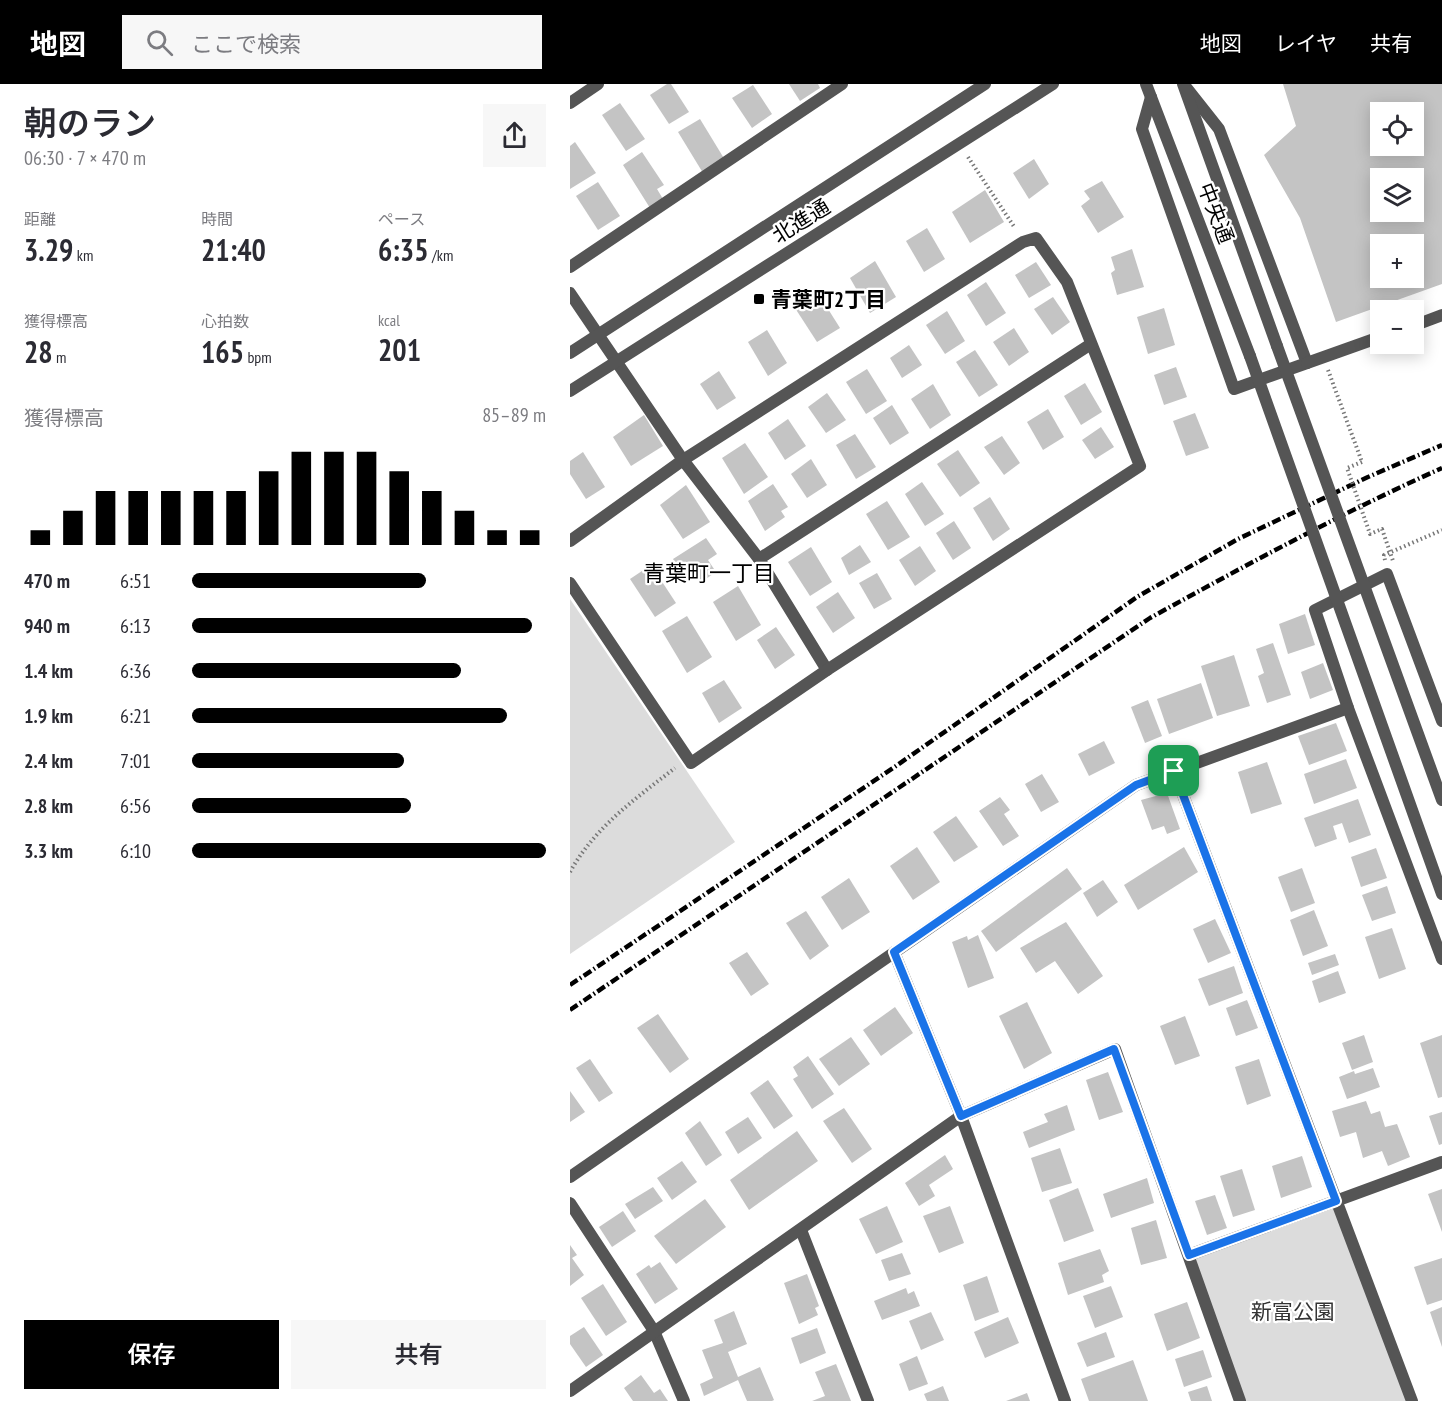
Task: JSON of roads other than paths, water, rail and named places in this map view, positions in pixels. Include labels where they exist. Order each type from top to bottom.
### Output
[{"type":"street","points":[[570,103],[598,84]]},
{"type":"street","points":[[570,267],[842,84]]},
{"type":"street","name":"北進通","points":[[570,352],[985,84]]},
{"type":"street","name":"北進通","points":[[570,391],[1053,84]]},
{"type":"street","name":"中央通","points":[[1146,84],[1250,356],[1442,894]]},
{"type":"street","points":[[1184,85],[1219,129],[1307,363]]},
{"type":"street","name":"中央通","points":[[1184,85],[1276,346],[1442,800]]},
{"type":"street","points":[[1151,98],[1142,129],[1234,389],[1370,341]]},
{"type":"street","points":[[570,541],[682,460],[1023,242],[1036,238],[1066,282],[1140,466],[827,670],[691,763],[570,583]]},
{"type":"street","points":[[570,292],[682,460],[759,559],[827,670]]},
{"type":"street","points":[[1424,322],[1442,315]]},
{"type":"street","points":[[759,559],[1091,344]]},
{"type":"street","points":[[1442,721],[1388,574],[1315,610],[1348,708],[1442,959]]},
{"type":"street","points":[[570,1177],[1136,785],[1348,708]]},
{"type":"street","points":[[1174,771],[1412,1401]]},
{"type":"street","points":[[894,952],[961,1116],[1065,1401]]},
{"type":"street","points":[[570,1391],[961,1116],[1114,1049],[1240,1401]]},
{"type":"street","points":[[1189,1255],[1442,1162]]},
{"type":"street","points":[[570,1203],[654,1331],[684,1401]]},
{"type":"street","points":[[801,1230],[868,1401]]},
{"type":"railway","points":[[570,985],[896,766],[1137,597],[1238,539],[1368,477],[1442,445]]},
{"type":"railway","points":[[570,1010],[1150,618],[1331,521],[1442,468]]},
{"type":"place","name":"青葉町2丁目","points":[[759,299]]},
{"type":"district","name":"青葉町一丁目","points":[[709,573]]},
{"type":"park label","name":"新富公園","points":[[1293,1311]]}]
